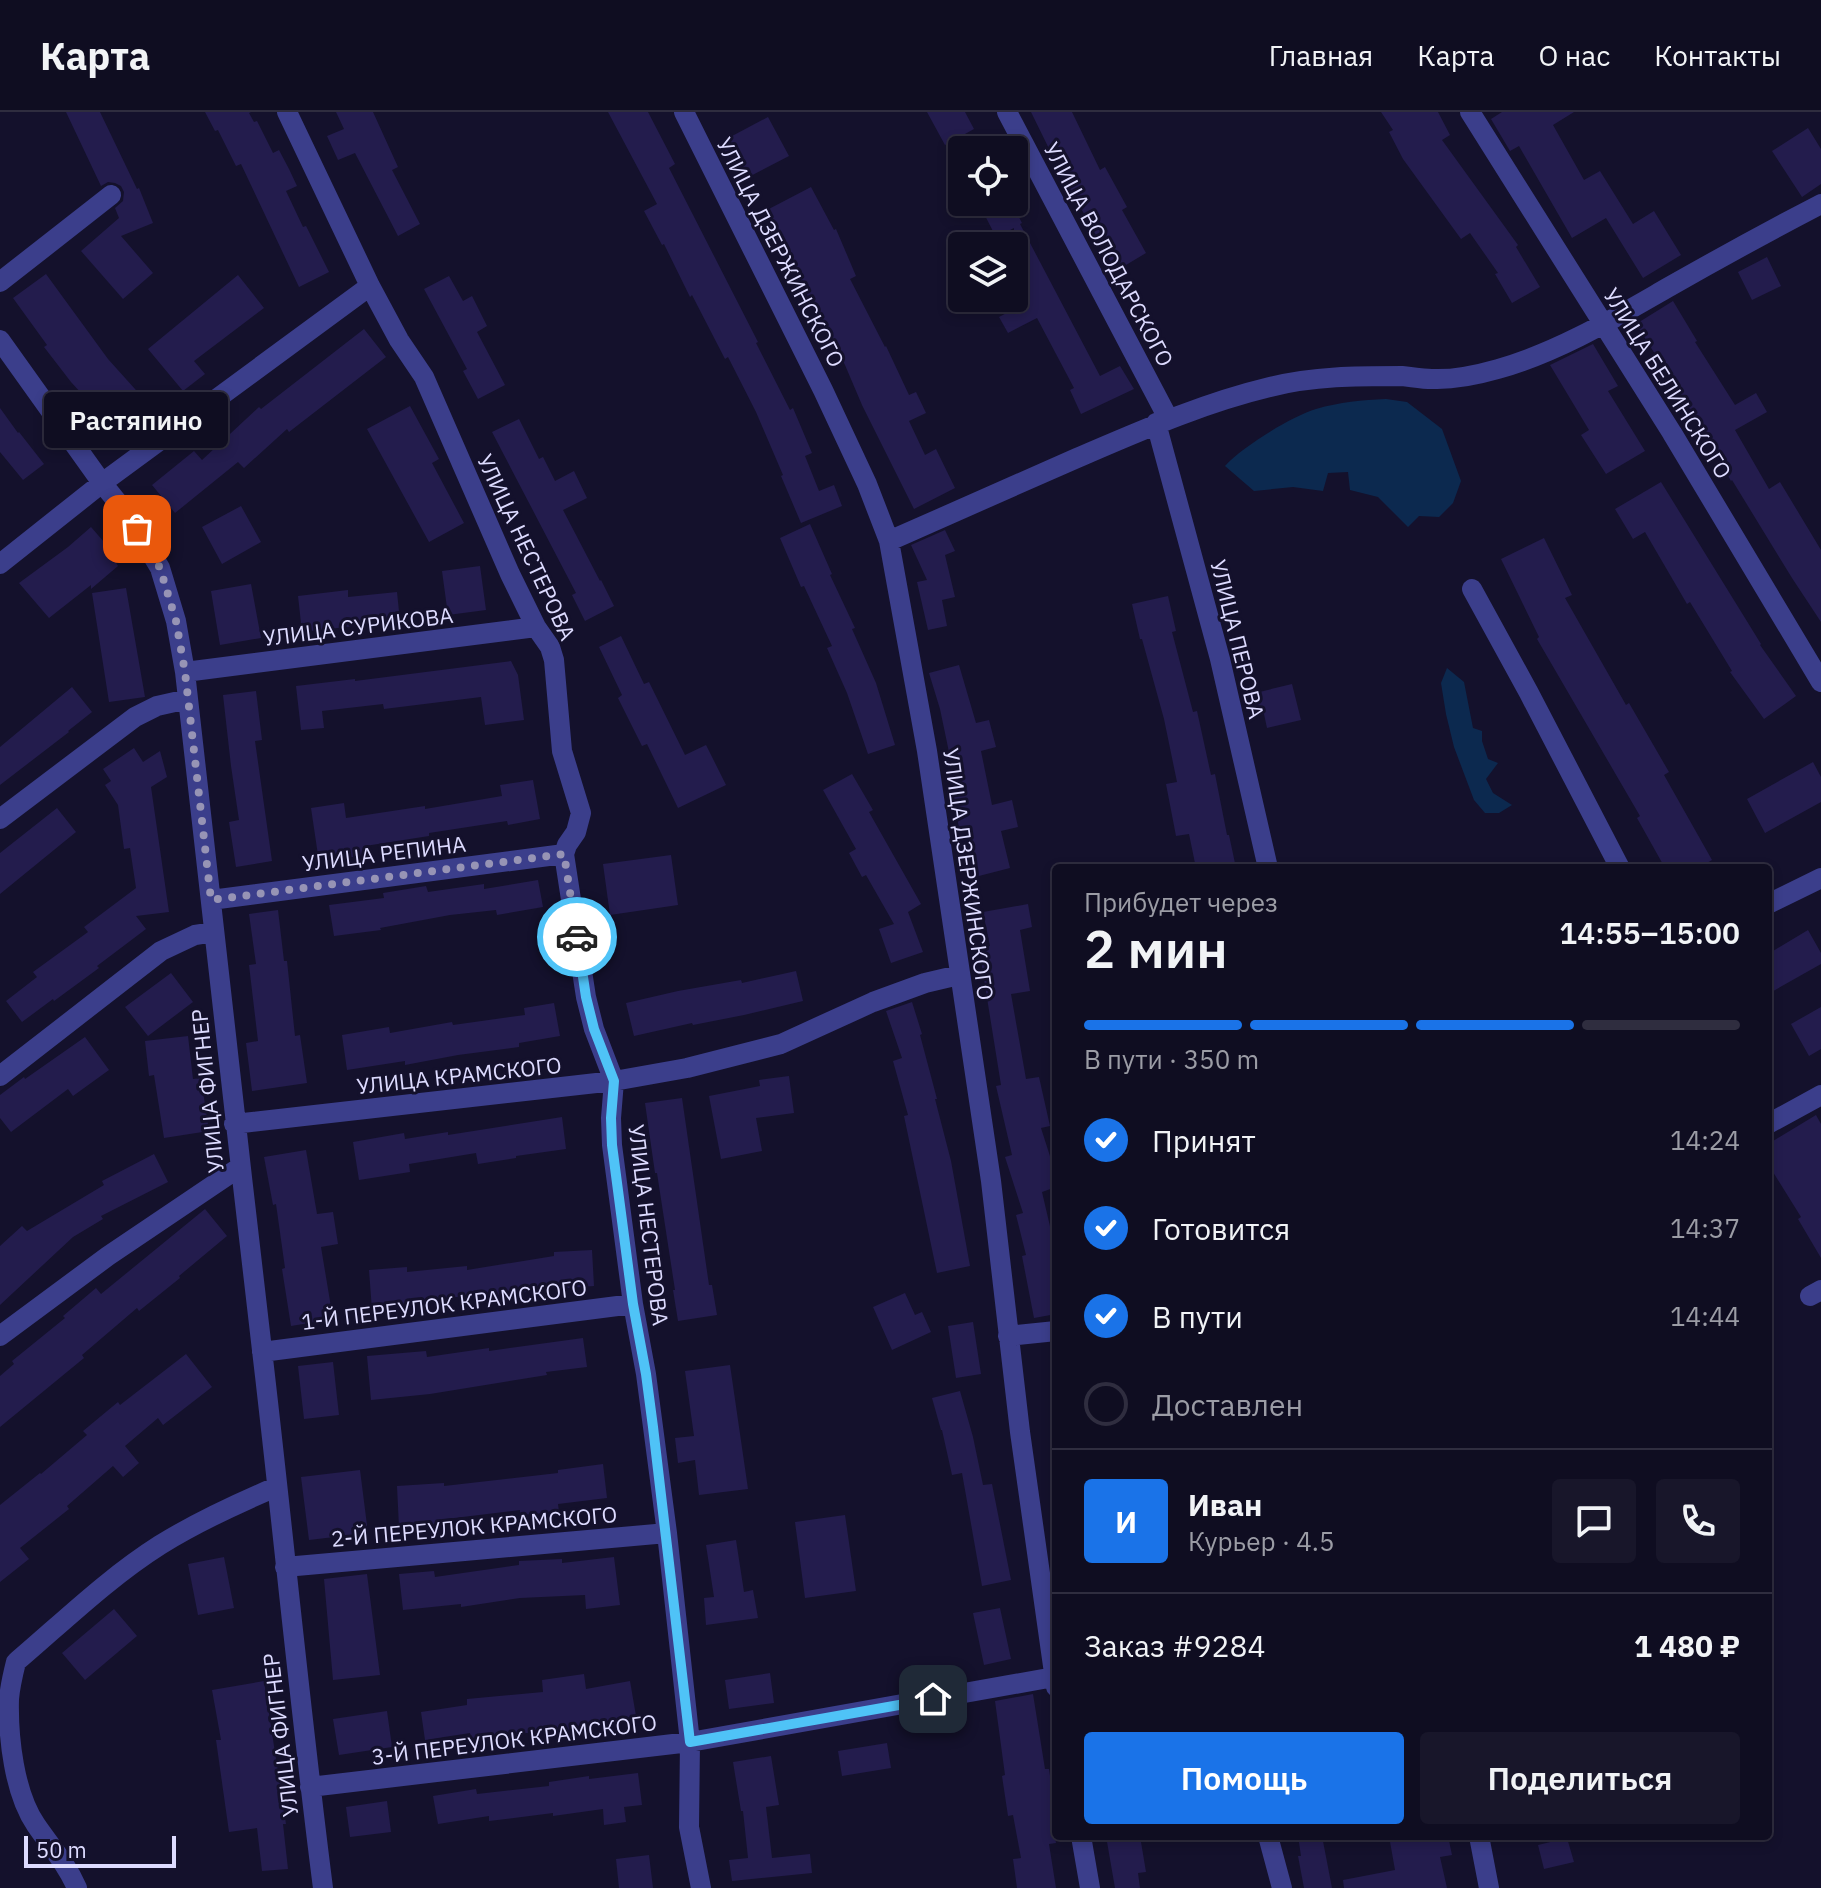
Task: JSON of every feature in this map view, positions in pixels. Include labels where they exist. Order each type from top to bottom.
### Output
[{"type":"street","name":"УЛИЦА НЕСТЕРОВА","points":[[287,112],[370,286],[399,340],[424,377],[510,574],[554,660],[562,751],[581,813],[576,832],[564,854],[586,997],[594,1029],[614,1081],[612,1145],[667,1533],[690,1742],[689,1827],[701,1888]]},
{"type":"street","name":"УЛИЦА ДЗЕРЖИНСКОГО","points":[[684,112],[823,390],[867,484],[889,541],[927,751],[991,1181],[1020,1432],[1052,1661]]},
{"type":"street","name":"УЛИЦА ВОЛОДАРСКОГО","points":[[1007,112],[1162,421]]},
{"type":"street","name":"УЛИЦА БЕЛИНСКОГО","points":[[1470,112],[1604,323],[1821,682]]},
{"type":"street","points":[[0,282],[111,195]]},
{"type":"street","points":[[889,541],[1162,421],[1271,386],[1355,376],[1435,379],[1467,376],[1525,360],[1604,323],[1821,204]]},
{"type":"street","points":[[0,564],[102,483],[370,286]]},
{"type":"street","name":"УЛИЦА ФИГНЕР","points":[[0,340],[128,515],[160,568],[176,621],[185,672],[323,1888]]},
{"type":"street","name":"УЛИЦА ПЕРОВА","points":[[1162,421],[1267,864]]},
{"type":"street","points":[[1472,589],[1618,864]]},
{"type":"street","name":"УЛИЦА СУРИКОВА","points":[[185,672],[536,627]]},
{"type":"street","points":[[0,819],[135,717],[157,706],[188,699]]},
{"type":"street","name":"УЛИЦА РЕПИНА","points":[[211,900],[564,854]]},
{"type":"street","points":[[1772,902],[1821,878]]},
{"type":"street","points":[[0,1076],[161,951],[195,935],[214,932]]},
{"type":"street","name":"УЛИЦА КРАМСКОГО","points":[[234,1124],[614,1081],[687,1068],[781,1044],[873,1002],[925,983],[959,975]]},
{"type":"street","points":[[1772,1122],[1821,1095]]},
{"type":"street","points":[[0,1336],[108,1256],[240,1167]]},
{"type":"street","name":"1-Й ПЕРЕУЛОК КРАМСКОГО","points":[[262,1352],[633,1304]]},
{"type":"street","points":[[1008,1336],[1052,1331]]},
{"type":"street","points":[[77,1888],[70,1871],[36,1826],[24,1804],[10,1729],[8,1660],[160,1545],[198,1522],[276,1487]]},
{"type":"street","name":"2-Й ПЕРЕУЛОК КРАМСКОГО","points":[[285,1567],[667,1533]]},
{"type":"street","name":"3-Й ПЕРЕУЛОК КРАМСКОГО","points":[[310,1787],[690,1742],[1052,1682]]},
{"type":"street","points":[[1082,1840],[1090,1888]]},
{"type":"street","points":[[1269,1840],[1282,1888]]},
{"type":"street","points":[[1480,1840],[1489,1888]]},
{"type":"water","points":[[1386,399],[1407,402],[1442,429],[1461,481],[1453,503],[1439,517],[1419,516],[1408,527],[1378,497],[1350,490],[1348,472],[1328,473],[1323,491],[1293,487],[1254,491],[1225,466],[1255,441],[1306,413],[1342,403]]},
{"type":"water","points":[[1447,668],[1464,682],[1473,728],[1482,731],[1488,759],[1498,763],[1486,779],[1493,793],[1512,805],[1499,813],[1485,813],[1474,800],[1454,747],[1441,683]]},
{"type":"building","points":[[66,112],[100,112],[139,188],[153,223],[121,236],[153,273],[123,299],[81,251],[119,218],[115,208],[123,201],[124,192],[115,183],[108,182],[101,186]]},
{"type":"building","points":[[205,112],[251,112],[273,153],[279,150],[289,169],[297,186],[286,191],[329,272],[299,287],[241,164],[236,166]]},
{"type":"building","points":[[336,112],[373,112],[398,167],[392,170],[420,224],[398,236],[355,153],[338,160],[327,136],[344,129]]},
{"type":"building","points":[[608,112],[648,112],[675,164],[669,168],[790,410],[793,408],[812,453],[805,456],[819,491],[834,485],[842,506],[801,523],[756,412],[644,211],[657,204]]},
{"type":"building","points":[[927,112],[965,112],[974,129],[961,136],[948,136],[945,145]]},
{"type":"building","points":[[1031,112],[1072,112],[1100,170],[1105,167],[1127,207],[1122,210],[1146,253],[1116,271]]},
{"type":"building","points":[[1381,112],[1438,112],[1450,135],[1442,140],[1518,245],[1516,247],[1540,287],[1512,303],[1495,274],[1498,273],[1470,233],[1461,239],[1403,159],[1389,132],[1393,130]]},
{"type":"building","points":[[1502,112],[1574,112],[1553,125],[1584,180],[1600,171],[1633,224],[1654,211],[1681,255],[1643,278],[1606,218],[1572,238],[1519,146],[1510,151],[1491,119]]},
{"type":"building","points":[[768,117],[789,156],[739,182],[719,143]]},
{"type":"building","points":[[1808,128],[1821,149],[1821,184],[1802,197],[1772,151]]},
{"type":"building","points":[[811,187],[836,229],[856,276],[850,279],[909,395],[916,392],[926,413],[909,421],[925,455],[936,449],[955,488],[914,509],[845,365],[765,211]]},
{"type":"building","points":[[985,216],[1018,216],[1024,232],[1014,232],[1014,228],[993,232]]},
{"type":"building","points":[[1028,239],[1100,376],[1120,366],[1134,389],[1081,414],[1070,390],[1074,388],[1037,318],[1008,333],[999,317],[1009,312],[1028,312]]},
{"type":"building","points":[[1767,257],[1781,286],[1752,300],[1738,272]]},
{"type":"building","points":[[46,274],[108,359],[144,399],[112,427],[44,347],[47,345],[13,298]]},
{"type":"building","points":[[238,275],[264,308],[194,361],[205,374],[183,391],[148,349]]},
{"type":"building","points":[[449,276],[463,301],[472,296],[487,326],[477,332],[505,385],[478,399],[463,371],[467,369],[424,289]]},
{"type":"building","points":[[1673,301],[1735,405],[1756,393],[1767,412],[1735,430],[1769,489],[1780,482],[1821,550],[1821,622],[1636,324]]},
{"type":"building","points":[[364,329],[386,357],[289,432],[287,429],[244,468],[238,462],[175,513],[152,485],[194,451],[202,460],[259,407],[261,409]]},
{"type":"building","points":[[1593,344],[1618,386],[1608,391],[1645,451],[1606,474],[1581,435],[1589,430],[1550,365]]},
{"type":"building","points":[[410,406],[439,459],[432,463],[464,523],[429,542],[367,429]]},
{"type":"building","points":[[0,408],[44,464],[23,480],[0,452]]},
{"type":"building","points":[[519,419],[539,459],[543,457],[555,481],[574,471],[587,498],[563,510],[614,606],[585,621],[572,595],[576,593],[492,432]]},
{"type":"building","points":[[1661,482],[1760,645],[1796,696],[1764,719],[1730,672],[1645,532],[1633,539],[1615,509]]},
{"type":"building","points":[[241,506],[261,542],[222,564],[202,527]]},
{"type":"building","points":[[810,524],[855,628],[852,629],[876,683],[895,745],[868,754],[847,693],[827,648],[832,646],[780,538]]},
{"type":"building","points":[[91,527],[118,558],[115,561],[118,566],[49,618],[19,583]]},
{"type":"building","points":[[945,530],[955,551],[945,555],[955,597],[942,600],[947,626],[928,630],[917,582],[927,580],[911,545]]},
{"type":"building","points":[[1544,538],[1572,595],[1565,598],[1626,705],[1629,703],[1669,772],[1664,775],[1712,860],[1705,864],[1663,864],[1637,818],[1640,816],[1537,639],[1539,637],[1501,559]]},
{"type":"building","points":[[480,566],[486,610],[448,615],[442,571]]},
{"type":"building","points":[[251,584],[261,638],[220,645],[211,591]]},
{"type":"building","points":[[126,588],[145,697],[109,702],[92,593]]},
{"type":"building","points":[[348,590],[348,597],[397,592],[400,621],[302,632],[298,596]]},
{"type":"building","points":[[1168,596],[1176,631],[1172,632],[1193,712],[1197,711],[1211,775],[1215,774],[1235,864],[1195,864],[1189,834],[1176,836],[1166,784],[1177,782],[1164,719],[1132,604]]},
{"type":"building","points":[[621,636],[644,684],[649,682],[685,755],[706,745],[726,785],[678,808],[647,744],[642,746],[618,698],[622,695],[599,647]]},
{"type":"building","points":[[511,661],[518,675],[524,720],[485,725],[481,697],[384,709],[383,704],[322,711],[324,728],[301,730],[296,686]]},
{"type":"building","points":[[959,665],[976,723],[989,720],[996,747],[981,751],[992,805],[1012,800],[1018,827],[1001,831],[1010,868],[975,877],[966,838],[961,838],[949,777],[954,776],[929,673]]},
{"type":"building","points":[[1292,684],[1301,720],[1267,728],[1264,714],[1256,716],[1251,694]]},
{"type":"building","points":[[72,687],[92,712],[0,785],[0,747]]},
{"type":"building","points":[[256,691],[262,740],[255,741],[272,861],[236,867],[229,822],[239,820],[223,695]]},
{"type":"building","points":[[134,748],[143,762],[160,751],[167,777],[151,787],[169,912],[136,916],[146,929],[97,966],[99,968],[22,1022],[6,1001],[37,977],[33,972],[88,932],[84,927],[136,888],[130,848],[124,849],[118,805],[105,785],[111,781],[103,769]]},
{"type":"building","points":[[1813,762],[1821,777],[1821,802],[1765,833],[1747,799]]},
{"type":"building","points":[[852,774],[873,810],[869,812],[921,904],[908,912],[923,952],[891,963],[879,929],[894,924],[866,875],[862,877],[849,853],[856,849],[823,790]]},
{"type":"building","points":[[533,780],[540,819],[429,833],[429,836],[365,846],[366,855],[319,862],[311,808],[344,803],[346,818],[425,806],[425,809],[502,796],[500,785]]},
{"type":"building","points":[[57,808],[76,832],[0,894],[0,853]]},
{"type":"building","points":[[671,855],[678,905],[610,915],[603,864]]},
{"type":"building","points":[[538,880],[543,907],[497,915],[496,910],[450,915],[381,930],[334,936],[329,905],[384,898],[383,893],[426,886],[428,892],[484,884],[484,889]]},
{"type":"building","points":[[1028,904],[1032,927],[1020,930],[1030,991],[1011,994],[1026,1079],[1039,1077],[1050,1126],[1041,1128],[1052,1162],[1052,1188],[1042,1192],[1052,1235],[1052,1315],[1034,1318],[1022,1256],[1026,1255],[1016,1215],[1023,1213],[1005,1157],[1012,1155],[996,1086],[1001,1085],[979,948],[990,946],[983,912]]},
{"type":"building","points":[[278,910],[295,1036],[300,1035],[307,1083],[252,1091],[246,1043],[258,1041],[249,965],[256,964],[249,914]]},
{"type":"building","points":[[1808,930],[1821,953],[1821,964],[1772,992],[1772,952]]},
{"type":"building","points":[[796,971],[803,1001],[634,1036],[626,1003]]},
{"type":"building","points":[[171,973],[193,1002],[148,1036],[125,1007]]},
{"type":"building","points":[[912,1002],[951,1161],[970,1266],[937,1273],[904,1116],[908,1115],[893,1061],[902,1058],[886,1011]]},
{"type":"building","points":[[554,1003],[560,1036],[519,1043],[519,1047],[405,1065],[405,1061],[347,1070],[342,1035],[389,1027],[390,1033],[452,1022],[453,1025],[525,1015],[524,1008]]},
{"type":"building","points":[[1821,1007],[1821,1049],[1809,1056],[1791,1024]]},
{"type":"building","points":[[188,1036],[193,1079],[201,1078],[209,1131],[164,1138],[154,1075],[149,1076],[145,1041]]},
{"type":"building","points":[[85,1037],[109,1070],[73,1096],[68,1089],[11,1132],[0,1118],[0,1095]]},
{"type":"building","points":[[789,1076],[794,1113],[756,1118],[762,1151],[721,1159],[709,1096],[760,1086],[759,1080]]},
{"type":"building","points":[[682,1098],[709,1285],[712,1285],[717,1315],[678,1321],[645,1103]]},
{"type":"building","points":[[1816,1115],[1821,1124],[1821,1258],[1798,1219],[1801,1217],[1772,1170],[1772,1142]]},
{"type":"building","points":[[562,1117],[566,1149],[478,1164],[476,1153],[409,1164],[410,1172],[359,1180],[353,1142],[404,1133],[405,1139],[448,1132],[448,1135]]},
{"type":"building","points":[[306,1150],[317,1214],[333,1212],[338,1244],[321,1247],[333,1319],[291,1326],[276,1204],[273,1205],[264,1157]]},
{"type":"building","points":[[154,1154],[168,1182],[101,1216],[103,1219],[73,1237],[0,1305],[0,1246],[22,1226],[27,1231],[104,1185],[102,1181]]},
{"type":"building","points":[[205,1209],[227,1236],[139,1311],[137,1308],[82,1355],[84,1358],[0,1427],[0,1376],[14,1364],[12,1361],[96,1288],[101,1294]]},
{"type":"building","points":[[592,1250],[594,1286],[556,1287],[496,1297],[495,1293],[409,1302],[410,1307],[372,1310],[369,1270],[407,1267],[407,1272],[467,1266],[467,1270],[554,1256],[554,1252]]},
{"type":"building","points":[[905,1293],[915,1315],[922,1312],[931,1332],[892,1350],[873,1307]]},
{"type":"building","points":[[973,1322],[981,1374],[956,1378],[948,1326]]},
{"type":"building","points":[[583,1338],[587,1367],[430,1394],[371,1400],[367,1356],[426,1351],[427,1357]]},
{"type":"building","points":[[186,1354],[212,1387],[163,1425],[158,1418],[125,1446],[139,1463],[123,1477],[113,1466],[67,1506],[69,1509],[20,1548],[29,1559],[0,1582],[0,1505],[87,1435],[83,1431],[118,1402],[120,1405]]},
{"type":"building","points":[[333,1362],[339,1415],[304,1419],[298,1366]]},
{"type":"building","points":[[730,1365],[748,1489],[699,1495],[695,1460],[678,1463],[675,1438],[694,1436],[685,1371]]},
{"type":"building","points":[[960,1391],[983,1485],[992,1484],[1011,1580],[982,1586],[962,1473],[952,1475],[932,1398]]},
{"type":"building","points":[[603,1464],[607,1498],[558,1504],[559,1512],[520,1515],[520,1510],[446,1519],[446,1524],[399,1527],[397,1486],[444,1483],[444,1486],[558,1473],[558,1470]]},
{"type":"building","points":[[360,1470],[368,1533],[309,1540],[301,1477]]},
{"type":"building","points":[[845,1515],[856,1591],[805,1598],[795,1522]]},
{"type":"building","points":[[736,1540],[744,1592],[753,1590],[758,1618],[706,1625],[704,1598],[714,1597],[706,1545]]},
{"type":"building","points":[[224,1557],[234,1608],[198,1615],[188,1564]]},
{"type":"building","points":[[614,1557],[620,1605],[586,1609],[585,1595],[403,1610],[399,1574],[434,1571],[435,1577],[519,1565],[519,1561],[562,1559],[562,1563]]},
{"type":"building","points":[[367,1574],[380,1675],[333,1680],[324,1579]]},
{"type":"building","points":[[1000,1608],[1011,1659],[984,1665],[973,1613]]},
{"type":"building","points":[[114,1609],[137,1636],[85,1680],[62,1653]]},
{"type":"building","points":[[770,1673],[774,1703],[729,1709],[725,1680]]},
{"type":"building","points":[[584,1674],[586,1689],[630,1681],[636,1716],[590,1724],[590,1728],[548,1733],[471,1738],[470,1733],[425,1740],[421,1712],[467,1705],[467,1699],[543,1692],[542,1680]]},
{"type":"building","points":[[264,1681],[286,1824],[283,1824],[288,1869],[262,1871],[257,1828],[229,1832],[216,1740],[221,1740],[212,1690]]},
{"type":"building","points":[[1033,1694],[1045,1769],[1049,1769],[1052,1789],[1052,1840],[1056,1843],[1049,1844],[1056,1888],[1017,1888],[1013,1859],[1021,1858],[1013,1815],[1008,1816],[995,1701]]},
{"type":"building","points":[[387,1711],[392,1747],[339,1755],[333,1719]]},
{"type":"building","points":[[887,1743],[891,1768],[842,1776],[838,1751]]},
{"type":"building","points":[[771,1756],[779,1805],[766,1807],[772,1858],[810,1854],[812,1873],[732,1881],[729,1860],[748,1858],[733,1762]]},
{"type":"building","points":[[638,1773],[642,1805],[624,1807],[626,1822],[604,1825],[603,1809],[489,1821],[489,1816],[438,1824],[433,1796],[476,1789],[477,1794],[549,1786],[549,1782],[589,1776],[589,1779]]},
{"type":"building","points":[[387,1801],[391,1832],[350,1837],[346,1807]]},
{"type":"building","points":[[1107,1840],[1141,1840],[1146,1872],[1138,1873],[1140,1888],[1115,1888]]},
{"type":"building","points":[[1299,1840],[1323,1840],[1332,1888],[1304,1888],[1298,1856],[1301,1856]]},
{"type":"building","points":[[1390,1840],[1449,1840],[1452,1855],[1440,1857],[1447,1888],[1344,1888],[1343,1880],[1395,1870]]},
{"type":"building","points":[[1568,1840],[1574,1862],[1544,1869],[1538,1845]]},
{"type":"building","points":[[649,1855],[653,1888],[619,1888],[616,1859]]},
{"type":"way so far","points":[[137,529],[160,568],[176,621],[185,672],[211,900],[564,854],[577,937]]},
{"type":"place","name":"Растяпино","points":[[137,529]]},
{"type":"route","points":[[577,937],[594,1029],[614,1081],[612,1145],[667,1533],[690,1742],[933,1699]]}]
